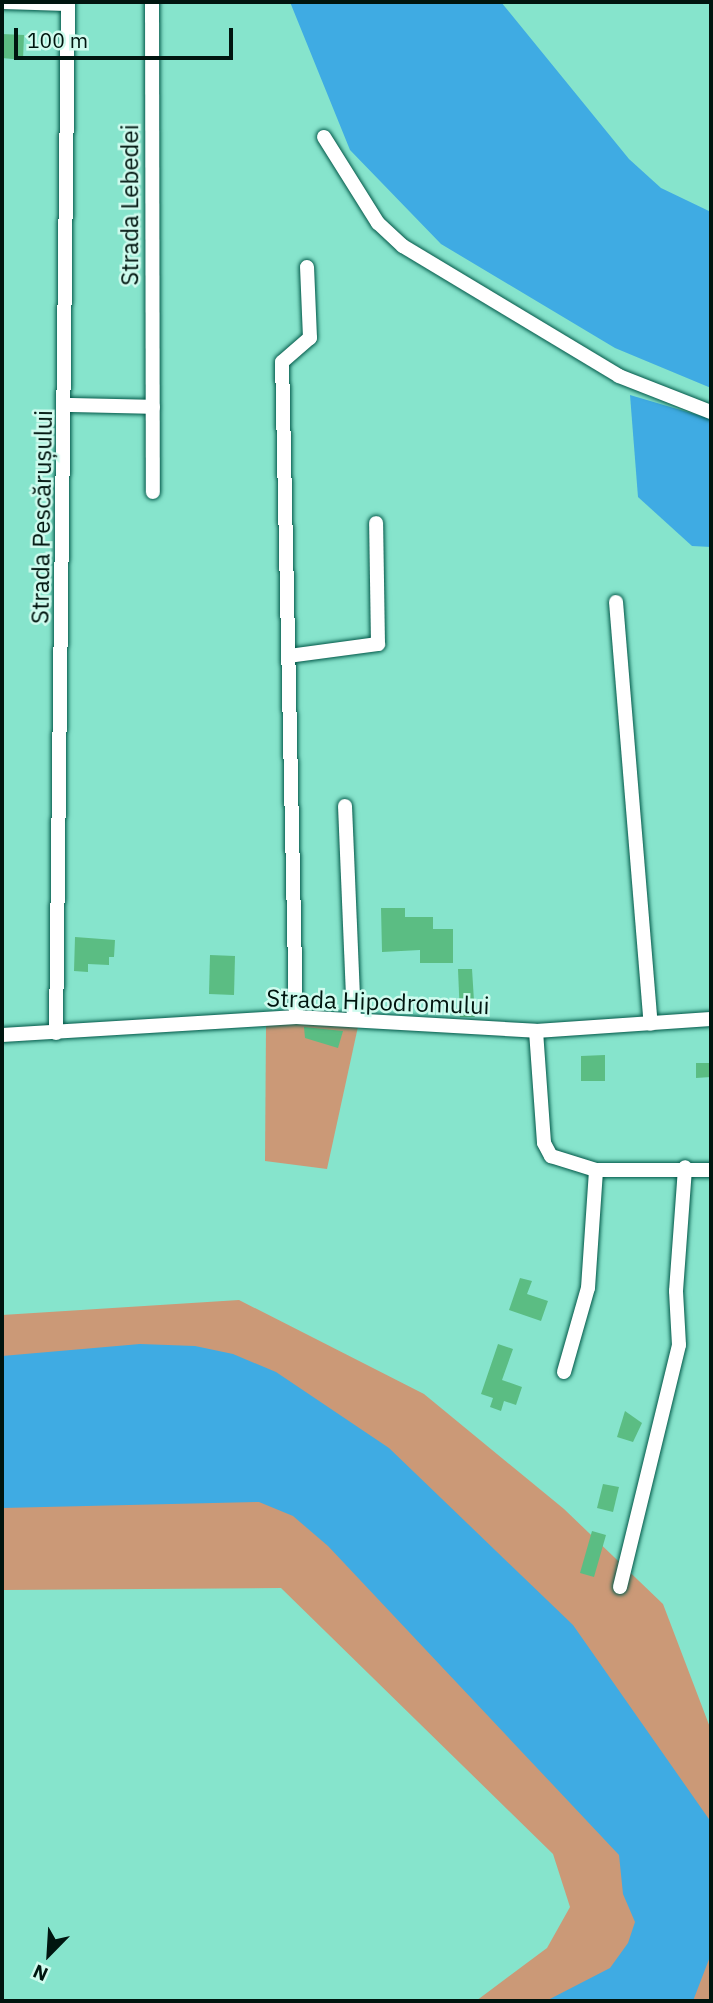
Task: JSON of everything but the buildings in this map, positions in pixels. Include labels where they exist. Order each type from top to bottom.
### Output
[{"type":"street","points":[[2,2],[68,3]]},
{"type":"street","name":"Strada Lebedei","points":[[152,2],[153,492]]},
{"type":"street","name":"Strada Pescărușului","points":[[56,1033],[67,405],[68,3]]},
{"type":"street","points":[[324,137],[378,223],[404,246],[619,376],[711,412]]},
{"type":"street","points":[[296,1017],[282,362],[310,338],[307,267]]},
{"type":"street","points":[[67,405],[153,407]]},
{"type":"street","points":[[289,656],[378,644],[376,523]]},
{"type":"street","points":[[616,602],[651,1024]]},
{"type":"street","points":[[345,806],[354,1020]]},
{"type":"street","name":"Strada Hipodromului","points":[[2,1035],[296,1017],[536,1031],[711,1019]]},
{"type":"street","points":[[536,1031],[544,1143],[551,1157],[596,1170],[685,1167],[711,1170]]},
{"type":"street","points":[[620,1587],[679,1345],[676,1291],[685,1167]]},
{"type":"street","points":[[564,1372],[588,1288],[596,1170]]},
{"type":"shaded area","points":[[301,1020],[359,1022],[327,1169],[265,1161],[266,1026]]},
{"type":"shaded area","points":[[239,1300],[424,1394],[564,1509],[663,1604],[711,1730],[711,2001],[476,2001],[547,1948],[570,1907],[553,1854],[281,1588],[2,1590],[2,1315]]},
{"type":"water","points":[[290,2],[501,2],[629,159],[661,188],[711,212],[711,388],[615,348],[441,244],[350,150]]},
{"type":"water","points":[[630,395],[711,419],[711,547],[692,546],[638,497]]},
{"type":"water","points":[[140,1344],[195,1346],[233,1354],[276,1372],[389,1448],[573,1625],[711,1822],[711,1954],[693,2001],[546,2001],[610,1968],[628,1943],[635,1922],[623,1894],[619,1855],[328,1546],[293,1516],[259,1502],[2,1508],[2,1356]]}]
